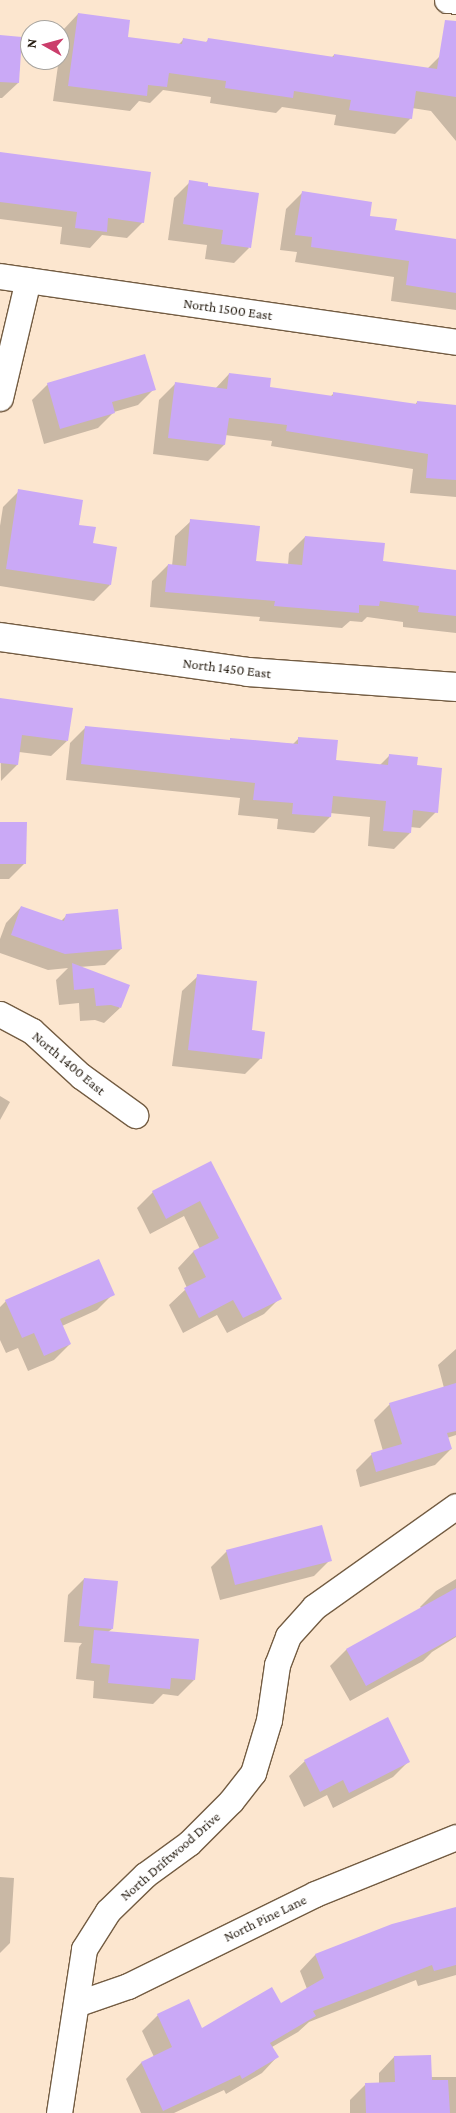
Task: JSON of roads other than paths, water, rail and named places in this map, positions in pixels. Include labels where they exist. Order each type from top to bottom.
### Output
[{"type":"street","points":[[447,0],[456,1]]},
{"type":"street","name":"North 1500 East","points":[[0,276],[456,342]]},
{"type":"street","points":[[0,398],[28,280]]},
{"type":"street","name":"North 1450 East","points":[[0,637],[248,672],[456,687]]},
{"type":"street","name":"North 1400 East","points":[[0,1014],[32,1032],[81,1076],[135,1115]]},
{"type":"street","name":"North Driftwood Drive","points":[[58,2113],[84,1949],[108,1911],[145,1875],[189,1843],[231,1801],[253,1773],[269,1720],[278,1665],[288,1636],[314,1607],[456,1506]]},
{"type":"street","name":"North Pine Lane","points":[[76,2004],[128,1986],[315,1894],[456,1837]]}]
